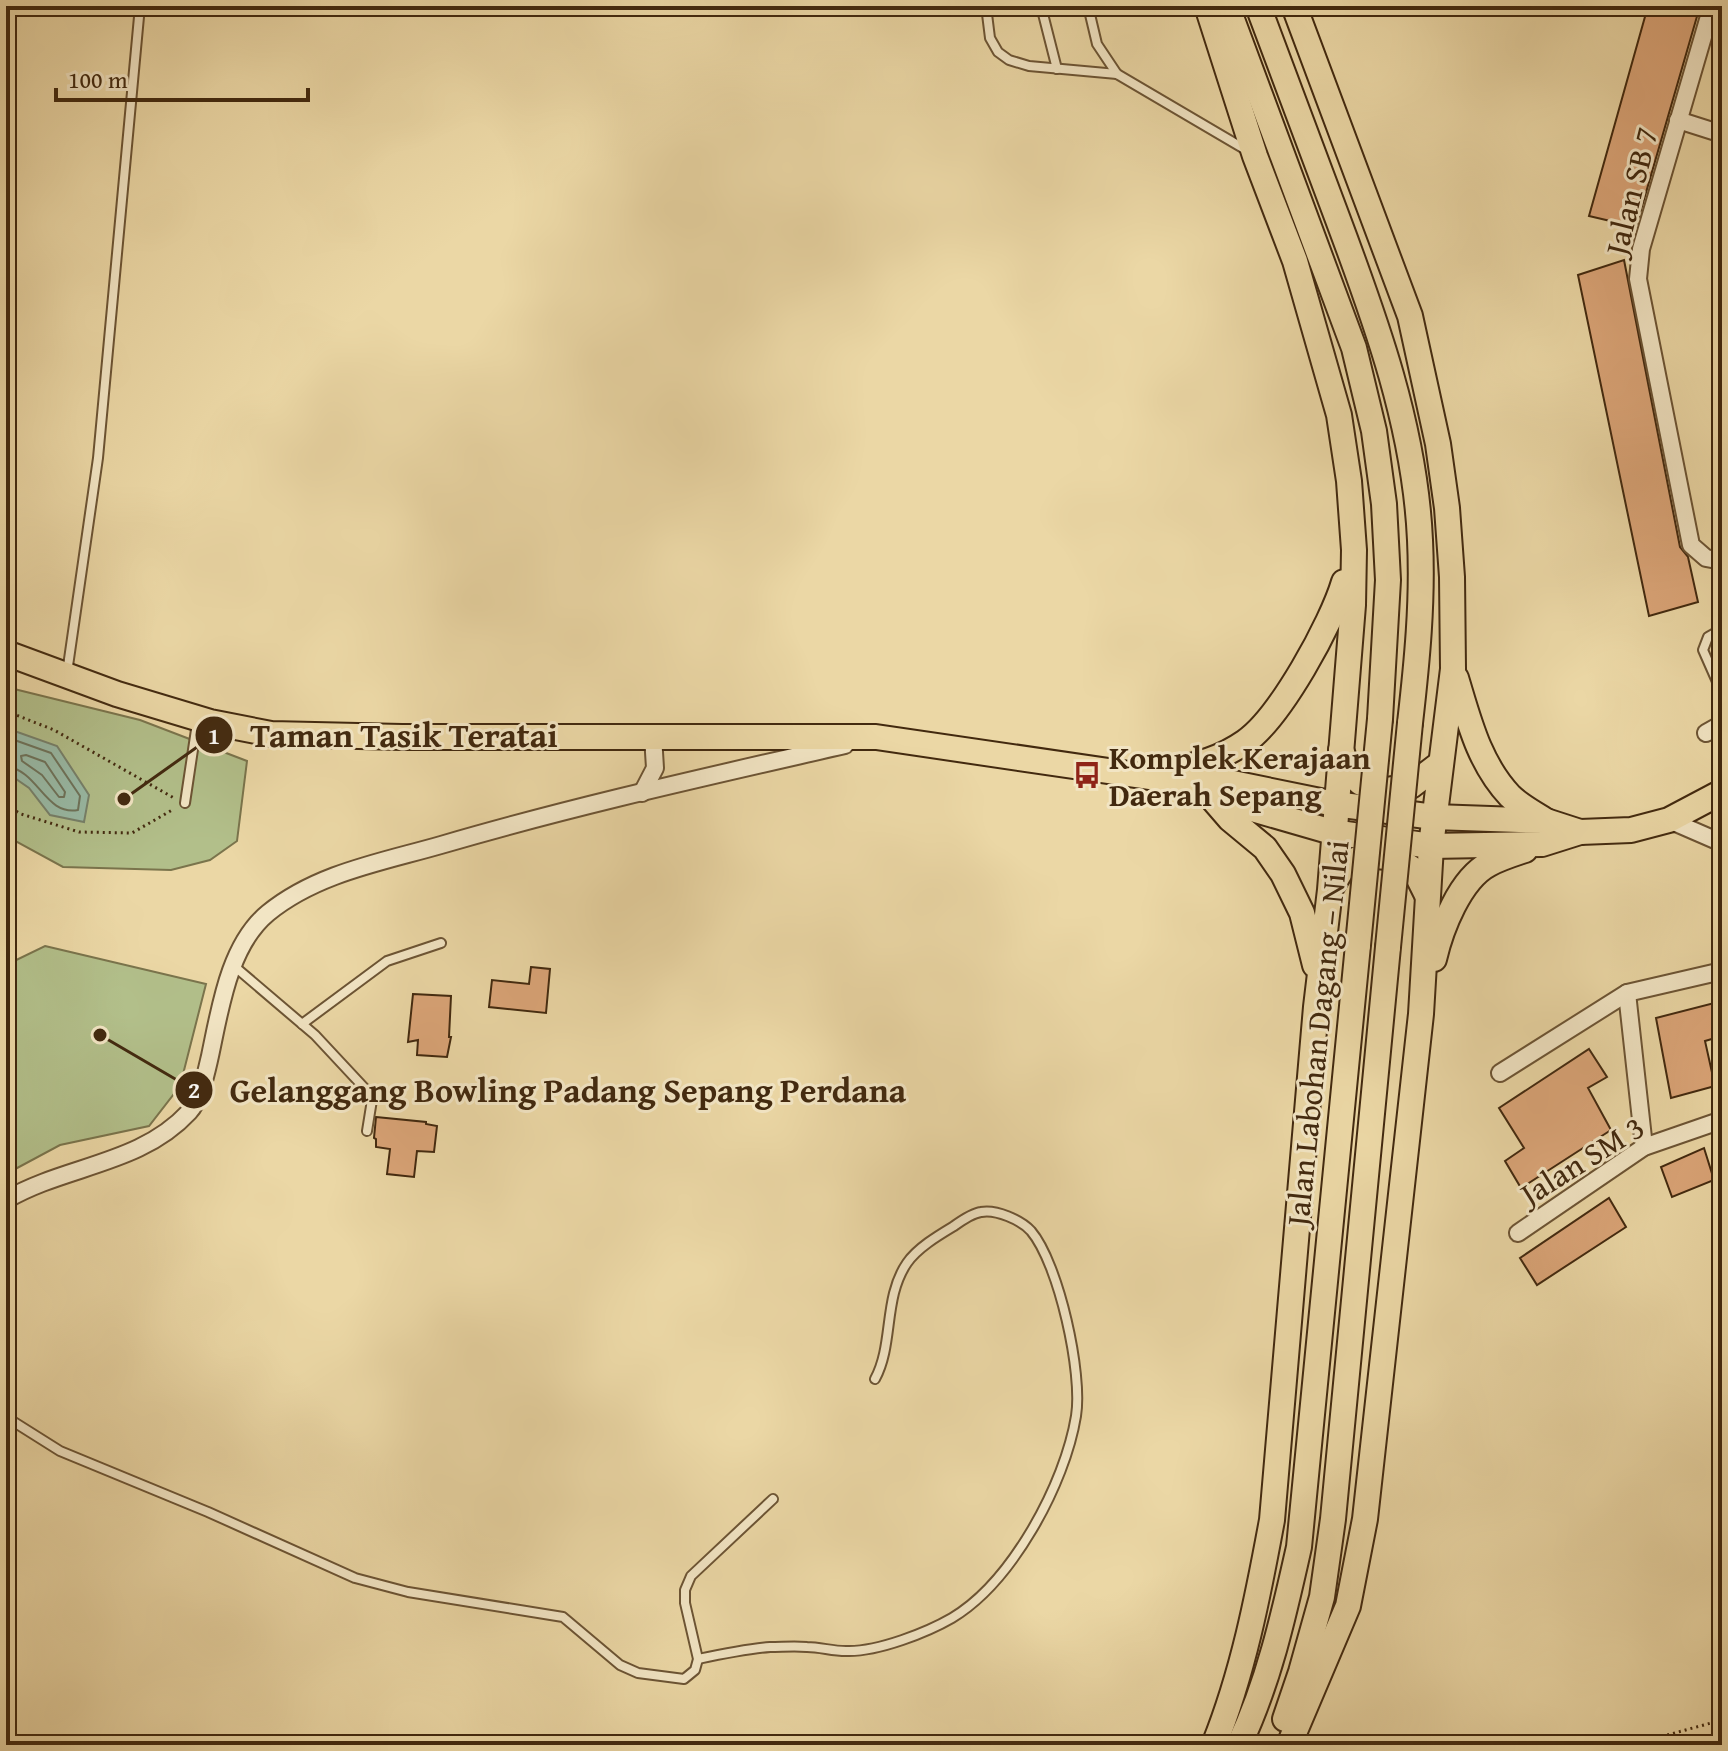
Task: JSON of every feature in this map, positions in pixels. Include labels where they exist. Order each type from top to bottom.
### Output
[{"type":"main road","points":[[1207,6],[1255,156],[1295,261],[1339,415],[1349,481],[1354,550],[1353,605],[1332,832],[1330,890],[1316,1007],[1272,1520],[1247,1639],[1214,1745]]},
{"type":"main road","name":"Jalan Labohan Dagang ‒ Nilai","points":[[1227,6],[1354,348],[1374,431],[1384,504],[1388,580],[1380,719],[1299,1547],[1279,1639],[1239,1745]]},
{"type":"main road","name":"Jalan Labohan Dagang ‒ Nilai","points":[[1258,6],[1380,332],[1402,420],[1420,538],[1420,625],[1331,1535],[1322,1597],[1276,1745]]},
{"type":"main road","points":[[1289,1745],[1348,1606],[1365,1519],[1421,1014],[1431,846],[1453,669],[1452,577],[1447,508],[1438,444],[1410,316],[1294,6]]},
{"type":"main road","points":[[1149,776],[1202,764],[1227,754],[1248,740],[1271,714],[1306,663],[1336,608],[1354,550]]},
{"type":"main road","points":[[6,653],[117,694],[198,718],[271,734],[876,737],[1149,776],[1332,832],[1431,846],[1544,833],[1631,830],[1669,820],[1722,792]]},
{"type":"main road","points":[[1453,669],[1472,731],[1488,769],[1544,833]]},
{"type":"main road","points":[[1340,748],[1350,773],[1361,783],[1386,790],[1411,786],[1441,763]]},
{"type":"main road","points":[[1200,790],[1213,779],[1335,804],[1544,833]]},
{"type":"main road","points":[[1200,790],[1265,848],[1283,874],[1302,913],[1315,957],[1316,1007]]},
{"type":"main road","points":[[1421,1014],[1439,938],[1466,884],[1487,864],[1544,833]]},
{"type":"main road","points":[[1330,890],[1345,864],[1367,855],[1396,858],[1415,871],[1428,898]]},
{"type":"street","name":"Jalan SB 7","points":[[1712,6],[1641,249],[1638,279],[1691,545],[1706,558],[1722,561]]},
{"type":"street","points":[[1678,120],[1722,134]]},
{"type":"street","points":[[1706,733],[1722,724]]},
{"type":"street","points":[[642,793],[655,768],[653,736]]},
{"type":"street","points":[[6,1200],[134,1152],[168,1132],[192,1108],[206,1073],[219,1012],[248,935],[267,914],[309,886],[349,871],[473,835],[876,737]]},
{"type":"street","points":[[1669,820],[1722,843]]},
{"type":"street","points":[[1500,1073],[1627,993],[1722,971]]},
{"type":"street","points":[[1627,993],[1644,1147]]},
{"type":"street","name":"Jalan SM 3","points":[[1518,1233],[1644,1147],[1722,1120]]},
{"type":"lane","points":[[67,674],[98,458],[140,6]]},
{"type":"lane","points":[[986,6],[990,38],[998,52],[1009,60],[1029,66],[1117,74]]},
{"type":"lane","points":[[1041,6],[1057,69]]},
{"type":"lane","points":[[1088,6],[1097,44],[1117,74],[1255,156]]},
{"type":"lane","points":[[1722,629],[1708,637],[1703,650],[1722,693]]},
{"type":"lane","points":[[185,803],[198,718]]},
{"type":"lane","points":[[302,1024],[387,961],[441,943]]},
{"type":"lane","points":[[234,966],[302,1024],[370,1094],[372,1100],[367,1131]]},
{"type":"lane","points":[[698,1659],[767,1647],[806,1646],[848,1651],[871,1649],[920,1633],[951,1618],[982,1597],[1006,1571],[1035,1523],[1067,1457],[1076,1415],[1078,1380],[1063,1309],[1046,1255],[1030,1229],[1003,1214],[981,1212],[936,1237],[907,1261],[891,1304],[882,1366],[875,1379]]},
{"type":"lane","points":[[6,1417],[60,1451],[208,1512],[355,1578],[408,1592],[563,1617],[620,1665],[638,1673],[684,1679],[695,1670],[698,1659],[685,1603],[685,1590],[691,1576],[773,1499]]},
{"type":"path","points":[[6,711],[54,730],[185,803]]},
{"type":"path","points":[[6,805],[21,814],[79,832],[132,833],[185,803]]},
{"type":"path","points":[[1590,1745],[1660,1737],[1722,1720]]},
{"type":"green space","points":[[6,687],[140,720],[247,761],[237,841],[210,860],[171,870],[63,867],[6,836]]},
{"type":"green space","points":[[45,946],[206,984],[180,1086],[149,1126],[60,1145],[6,1174],[6,965]]},
{"type":"water","points":[[6,728],[57,746],[89,795],[84,822],[50,815],[29,788],[6,772]]},
{"type":"building","points":[[1648,6],[1700,6],[1636,227],[1589,216]]},
{"type":"building","points":[[1624,260],[1680,547],[1688,557],[1698,602],[1649,616],[1578,275]]},
{"type":"building","points":[[531,967],[550,969],[546,1013],[489,1007],[492,980],[529,984]]},
{"type":"building","points":[[413,994],[451,996],[451,1037],[447,1057],[417,1055],[418,1040],[408,1042]]},
{"type":"building","points":[[1722,1001],[1722,1036],[1705,1041],[1715,1086],[1671,1098],[1656,1018]]},
{"type":"building","points":[[1589,1049],[1607,1077],[1588,1088],[1611,1130],[1521,1188],[1505,1161],[1524,1148],[1499,1108]]},
{"type":"building","points":[[376,1117],[437,1126],[434,1152],[417,1151],[414,1177],[387,1174],[390,1149],[376,1147]]},
{"type":"building","points":[[1704,1148],[1714,1180],[1672,1197],[1661,1167]]},
{"type":"building","points":[[1609,1198],[1626,1227],[1537,1285],[1520,1258]]},
{"type":"place","name":"Komplek Kerajaan Daerah Sepang","points":[[1087,775]]},
{"type":"place","name":"Taman Tasik Teratai","points":[[124,799]]},
{"type":"place","name":"Gelanggang Bowling Padang Sepang Perdana","points":[[100,1035]]}]
